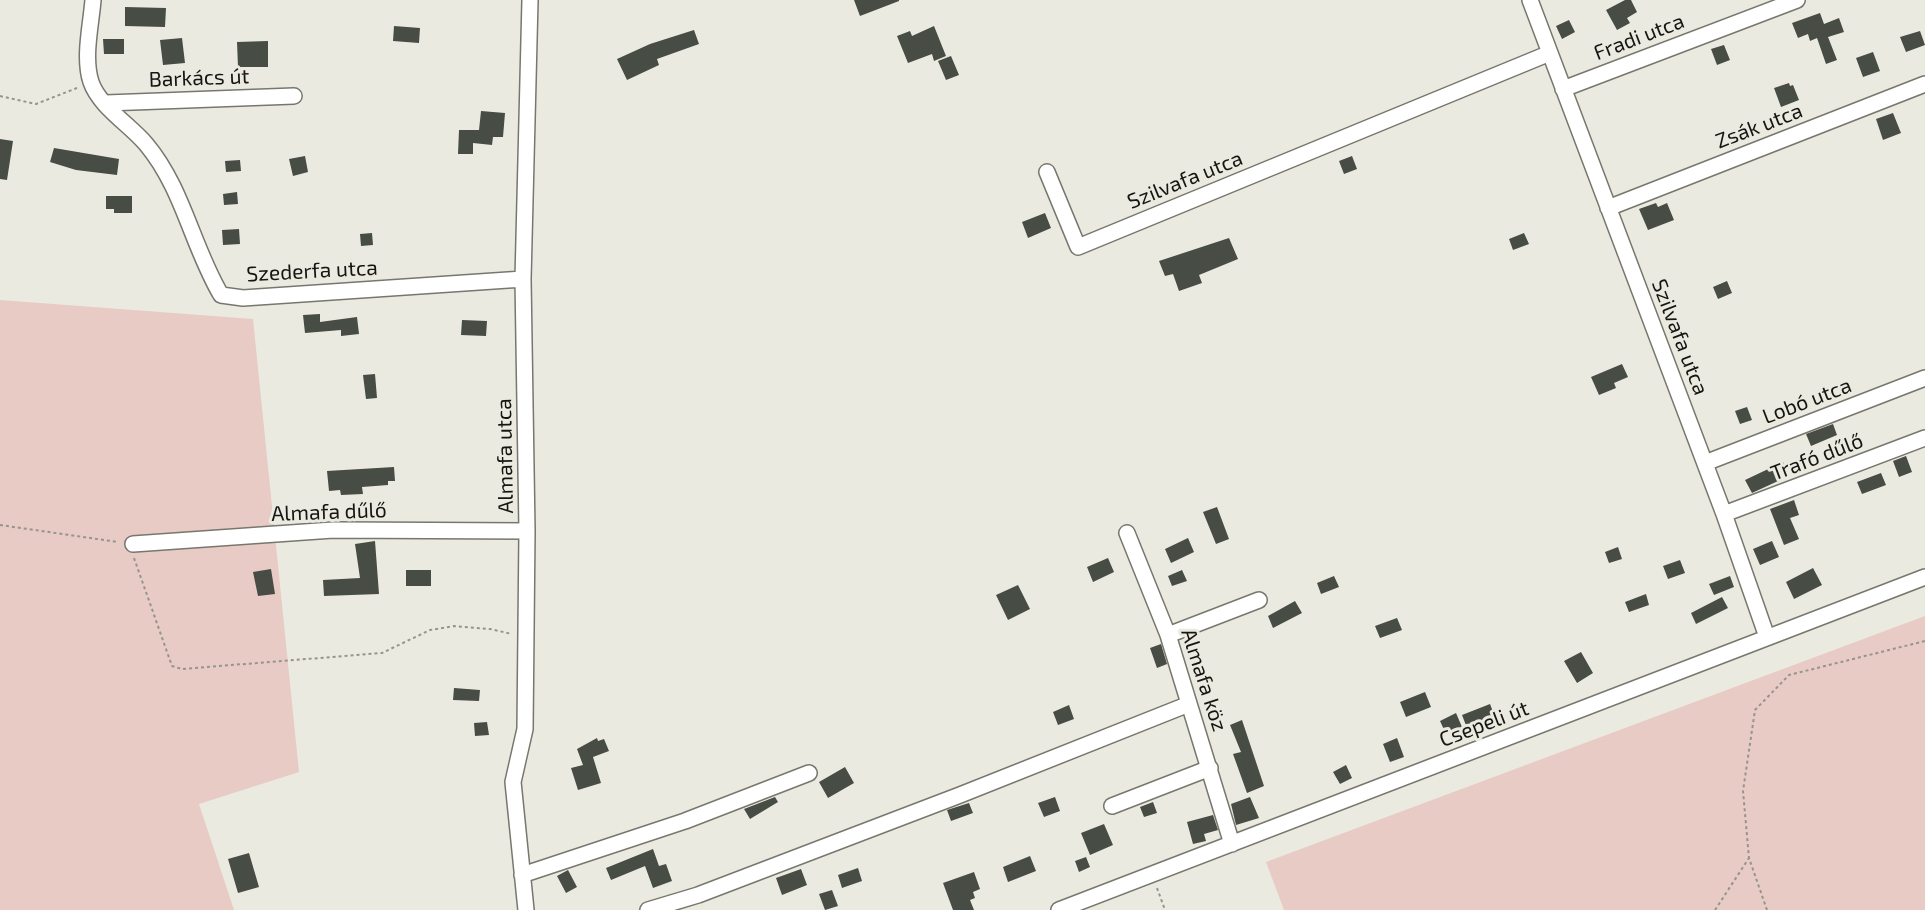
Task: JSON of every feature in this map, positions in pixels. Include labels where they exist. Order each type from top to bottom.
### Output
[{"type":"street","points":[[91,82],[89,56],[93,0]]},
{"type":"street","name":"Almafa utca","points":[[526,910],[513,782],[525,729],[527,637],[523,279],[530,0]]},
{"type":"street","name":"Szilvafa utca","points":[[1530,0],[1724,514],[1767,637]]},
{"type":"street","name":"Fradi utca","points":[[1563,89],[1797,0]]},
{"type":"street","name":"Szilvafa utca","points":[[1047,172],[1078,246],[1550,53]]},
{"type":"street","name":"Szederfa utca","points":[[91,82],[106,103],[146,145],[163,168],[178,195],[221,295],[243,298],[523,279]]},
{"type":"street","name":"Zsák utca","points":[[1608,208],[1925,84]]},
{"type":"street","name":"Barkács út","points":[[106,103],[294,96]]},
{"type":"street","name":"Lobó utca","points":[[1705,463],[1925,378]]},
{"type":"street","name":"Trafó dűlő","points":[[1724,514],[1925,438]]},
{"type":"street","name":"Almafa dűlő","points":[[134,544],[333,530],[527,531]]},
{"type":"street","name":"Almafa köz","points":[[1127,533],[1168,635],[1232,844]]},
{"type":"street","name":"Csepeli út","points":[[1059,910],[1925,577]]},
{"type":"street","points":[[1168,635],[1259,600]]},
{"type":"street","points":[[648,910],[698,895],[1189,704]]},
{"type":"street","points":[[1112,807],[1210,768]]},
{"type":"street","points":[[522,875],[685,821],[809,773]]},
{"type":"path","points":[[0,96],[36,104],[91,82]]},
{"type":"path","points":[[0,525],[134,544],[134,563],[152,604],[167,656],[172,666],[182,669],[382,653],[430,630],[454,626],[490,628],[527,637]]},
{"type":"path","points":[[1767,910],[1749,858],[1743,791],[1755,710],[1789,675],[1925,641]]},
{"type":"path","points":[[1714,910],[1749,858]]},
{"type":"path","points":[[1152,874],[1166,910]]},
{"type":"shaded area","points":[[0,300],[253,319],[299,772],[199,804],[234,910],[0,910]]},
{"type":"shaded area","points":[[1925,616],[1925,910],[1284,910],[1266,862]]},
{"type":"building","points":[[854,0],[899,0],[899,1],[860,16]]},
{"type":"building","points":[[1625,0],[1631,0],[1637,12],[1627,18],[1630,23],[1617,30],[1606,10]]},
{"type":"building","points":[[125,7],[166,8],[165,27],[125,26]]},
{"type":"building","points":[[1820,13],[1824,24],[1839,18],[1844,32],[1828,37],[1837,60],[1826,64],[1817,38],[1810,41],[1808,34],[1798,38],[1792,23]]},
{"type":"building","points":[[1569,20],[1575,32],[1562,39],[1556,26]]},
{"type":"building","points":[[394,26],[420,28],[419,43],[393,41]]},
{"type":"building","points":[[934,26],[946,56],[934,61],[932,54],[908,63],[897,36],[910,31],[912,36]]},
{"type":"building","points":[[694,30],[699,44],[657,59],[659,65],[627,80],[617,59],[650,44]]},
{"type":"building","points":[[1920,31],[1925,45],[1906,52],[1900,37]]},
{"type":"building","points":[[182,38],[185,63],[163,65],[160,40]]},
{"type":"building","points":[[103,39],[124,39],[124,54],[104,54]]},
{"type":"building","points":[[268,41],[268,67],[238,67],[237,42]]},
{"type":"building","points":[[1724,45],[1730,60],[1717,65],[1711,49]]},
{"type":"building","points":[[1873,52],[1880,71],[1863,77],[1856,58]]},
{"type":"building","points":[[951,56],[959,75],[946,80],[938,61]]},
{"type":"building","points":[[1789,83],[1790,86],[1793,85],[1799,100],[1781,107],[1774,88]]},
{"type":"building","points":[[481,111],[505,113],[503,137],[493,137],[492,145],[473,143],[473,154],[458,154],[459,130],[479,130]]},
{"type":"building","points":[[1893,113],[1901,133],[1883,140],[1876,119]]},
{"type":"building","points":[[0,139],[13,141],[7,180],[0,179]]},
{"type":"building","points":[[54,148],[119,159],[117,175],[76,170],[50,162]]},
{"type":"building","points":[[305,156],[308,172],[293,176],[289,159]]},
{"type":"building","points":[[1352,156],[1357,169],[1344,174],[1339,161]]},
{"type":"building","points":[[240,160],[241,171],[226,172],[225,161]]},
{"type":"building","points":[[237,192],[238,204],[224,205],[223,194]]},
{"type":"building","points":[[106,196],[132,196],[132,213],[114,213],[114,209],[106,209]]},
{"type":"building","points":[[1656,203],[1658,207],[1667,203],[1674,220],[1648,230],[1639,209]]},
{"type":"building","points":[[1045,213],[1051,228],[1028,238],[1022,222]]},
{"type":"building","points":[[239,229],[240,244],[223,245],[222,230]]},
{"type":"building","points":[[372,233],[373,245],[361,246],[360,234]]},
{"type":"building","points":[[1524,233],[1529,244],[1513,250],[1509,239]]},
{"type":"building","points":[[1229,238],[1238,259],[1199,275],[1202,283],[1179,291],[1173,274],[1165,276],[1159,261]]},
{"type":"building","points":[[1727,281],[1732,293],[1718,299],[1713,287]]},
{"type":"building","points":[[320,314],[320,322],[357,317],[359,334],[341,336],[341,330],[305,333],[303,315]]},
{"type":"building","points":[[462,320],[487,321],[486,336],[461,335]]},
{"type":"building","points":[[1622,364],[1628,377],[1614,383],[1616,388],[1599,395],[1591,377]]},
{"type":"building","points":[[375,374],[377,398],[366,399],[363,375]]},
{"type":"building","points":[[1747,407],[1752,420],[1740,424],[1735,411]]},
{"type":"building","points":[[1833,424],[1837,435],[1811,446],[1806,434]]},
{"type":"building","points":[[1906,456],[1912,472],[1899,477],[1893,461]]},
{"type":"building","points":[[1783,462],[1789,476],[1752,493],[1745,480]]},
{"type":"building","points":[[394,467],[395,481],[388,481],[388,485],[362,487],[363,494],[341,495],[340,490],[329,491],[327,471]]},
{"type":"building","points":[[1881,473],[1886,485],[1862,494],[1857,482]]},
{"type":"building","points":[[1794,500],[1799,515],[1790,518],[1799,539],[1784,545],[1770,509]]},
{"type":"building","points":[[1217,507],[1229,539],[1216,544],[1203,512]]},
{"type":"building","points":[[1188,538],[1194,552],[1171,563],[1165,549]]},
{"type":"building","points":[[375,541],[379,594],[324,596],[323,580],[360,578],[355,544]]},
{"type":"building","points":[[1772,541],[1779,557],[1760,565],[1753,549]]},
{"type":"building","points":[[1618,547],[1622,559],[1609,563],[1605,552]]},
{"type":"building","points":[[1108,558],[1114,572],[1093,582],[1087,567]]},
{"type":"building","points":[[1680,560],[1685,573],[1668,579],[1663,566]]},
{"type":"building","points":[[1813,568],[1822,585],[1794,599],[1786,582]]},
{"type":"building","points":[[271,569],[275,594],[258,596],[253,572]]},
{"type":"building","points":[[406,570],[431,570],[431,586],[406,586]]},
{"type":"building","points":[[1182,570],[1187,581],[1172,586],[1168,576]]},
{"type":"building","points":[[1334,576],[1339,587],[1321,594],[1317,583]]},
{"type":"building","points":[[1730,576],[1734,587],[1714,595],[1709,584]]},
{"type":"building","points":[[1018,585],[1030,609],[1008,620],[996,595]]},
{"type":"building","points":[[1646,594],[1649,605],[1629,612],[1625,602]]},
{"type":"building","points":[[1722,597],[1728,608],[1696,624],[1691,613]]},
{"type":"building","points":[[1295,601],[1302,613],[1273,628],[1268,616]]},
{"type":"building","points":[[1397,618],[1402,630],[1380,638],[1375,626]]},
{"type":"building","points":[[1161,644],[1167,664],[1157,668],[1150,648]]},
{"type":"building","points":[[1581,652],[1593,673],[1577,683],[1564,661]]},
{"type":"building","points":[[454,688],[480,690],[479,701],[453,700]]},
{"type":"building","points":[[1425,692],[1431,707],[1406,717],[1400,702]]},
{"type":"building","points":[[1490,704],[1495,717],[1467,728],[1462,715]]},
{"type":"building","points":[[1069,705],[1074,719],[1058,725],[1053,712]]},
{"type":"building","points":[[1456,713],[1462,727],[1446,734],[1440,721]]},
{"type":"building","points":[[1242,720],[1264,786],[1247,793],[1233,754],[1241,752],[1230,725]]},
{"type":"building","points":[[487,722],[489,735],[475,736],[474,723]]},
{"type":"building","points":[[597,738],[598,741],[604,739],[609,751],[593,757],[601,783],[578,790],[571,768],[583,765],[577,749]]},
{"type":"building","points":[[1397,738],[1404,757],[1390,762],[1383,744]]},
{"type":"building","points":[[1346,765],[1352,778],[1340,784],[1333,772]]},
{"type":"building","points":[[845,767],[854,783],[828,798],[819,782]]},
{"type":"building","points":[[775,797],[778,802],[750,819],[744,809]]},
{"type":"building","points":[[1055,797],[1060,811],[1044,817],[1038,803]]},
{"type":"building","points":[[1250,797],[1259,818],[1236,825],[1231,804]]},
{"type":"building","points":[[1153,802],[1157,813],[1144,817],[1140,807]]},
{"type":"building","points":[[969,803],[973,813],[951,821],[947,810]]},
{"type":"building","points":[[1213,815],[1218,830],[1204,834],[1206,841],[1193,844],[1187,822]]},
{"type":"building","points":[[1104,824],[1113,845],[1090,855],[1081,833]]},
{"type":"building","points":[[653,849],[659,866],[666,864],[672,881],[653,888],[645,866],[611,880],[606,868]]},
{"type":"building","points":[[249,853],[259,887],[238,893],[228,859]]},
{"type":"building","points":[[1030,856],[1036,871],[1008,882],[1003,867]]},
{"type":"building","points":[[1086,857],[1090,867],[1079,872],[1075,861]]},
{"type":"building","points":[[858,868],[862,881],[842,888],[838,875]]},
{"type":"building","points":[[801,869],[807,885],[782,895],[776,878]]},
{"type":"building","points":[[568,870],[577,887],[566,893],[557,876]]},
{"type":"building","points":[[974,872],[980,889],[973,892],[975,898],[970,900],[974,910],[953,910],[943,883]]},
{"type":"building","points":[[832,890],[838,906],[825,910],[819,894]]}]
